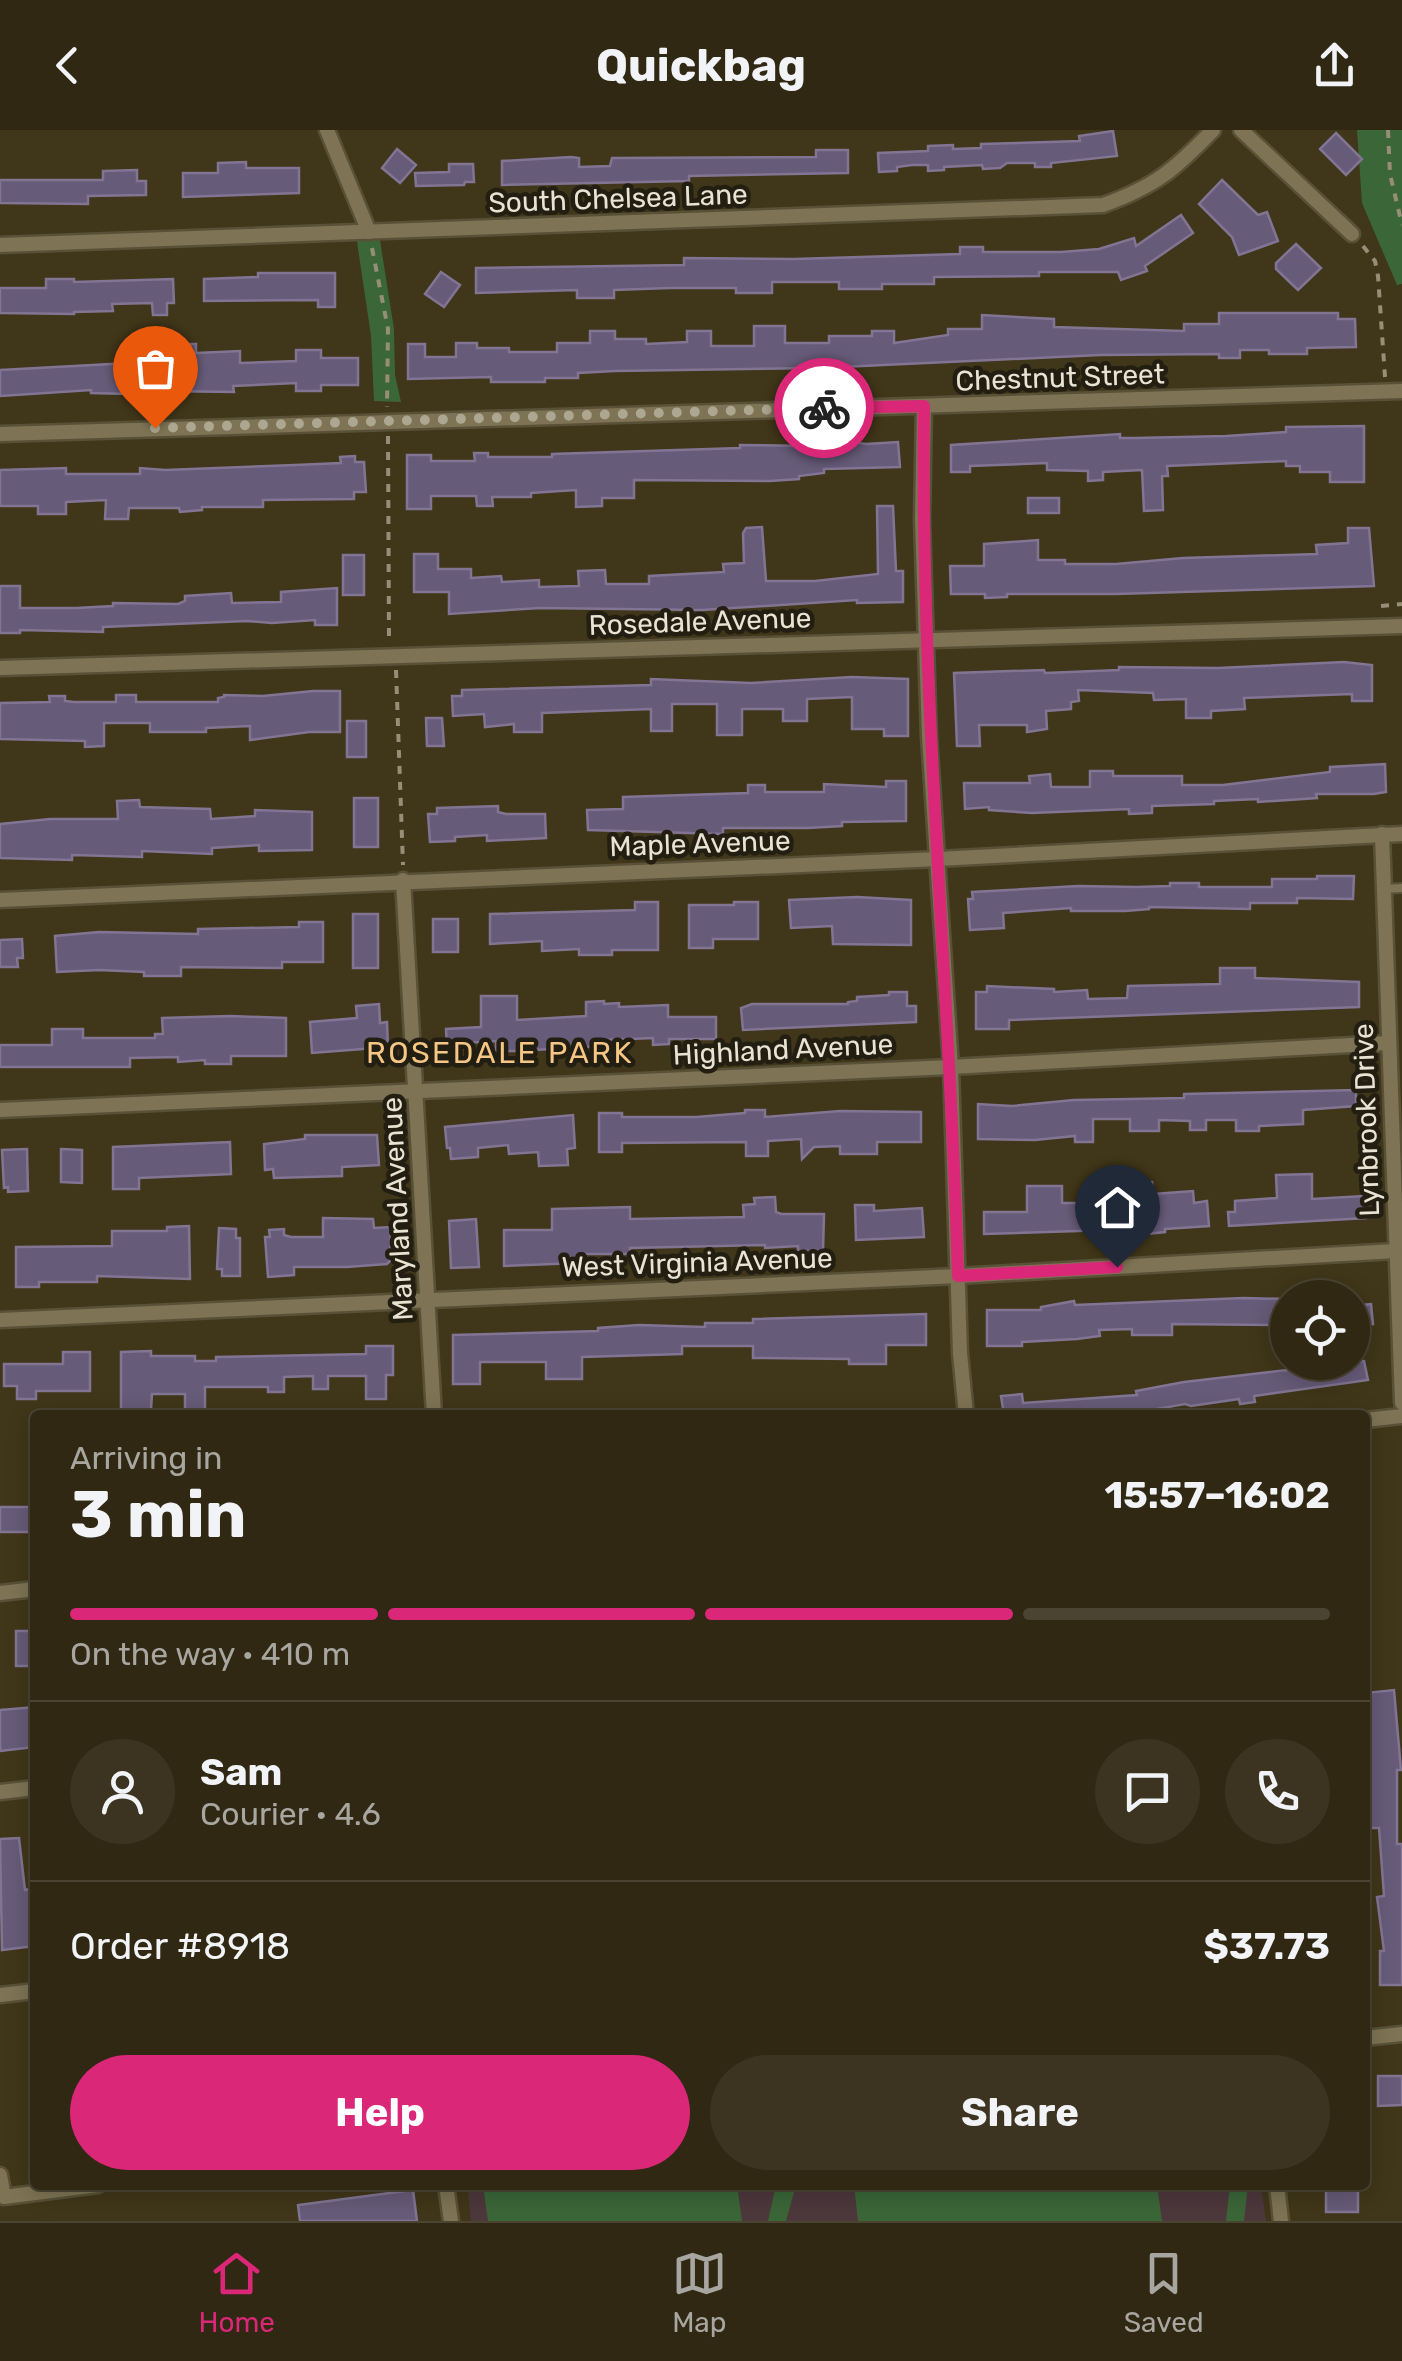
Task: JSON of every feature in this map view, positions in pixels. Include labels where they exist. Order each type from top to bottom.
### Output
[{"type":"street","points":[[327,130],[369,232]]},
{"type":"street","name":"South Chelsea Lane","points":[[0,244],[1103,205],[1140,192],[1170,174],[1213,130]]},
{"type":"street","points":[[1241,130],[1352,234]]},
{"type":"street","name":"Chestnut Street","points":[[0,434],[1402,391]]},
{"type":"street","points":[[924,406],[922,520],[929,737],[951,1067],[960,1353],[966,1410]]},
{"type":"street","name":"Rosedale Avenue","points":[[0,668],[1402,626]]},
{"type":"street","name":"Lynbrook Drive","points":[[1382,834],[1402,1403]]},
{"type":"street","name":"Maple Avenue","points":[[0,900],[938,859],[1402,834]]},
{"type":"street","name":"Maryland Avenue","points":[[403,880],[434,1410]]},
{"type":"street","name":"Highland Avenue","points":[[0,1110],[951,1067],[1388,1042]]},
{"type":"street","name":"West Virginia Avenue","points":[[0,1320],[958,1276],[1395,1250]]},
{"type":"street","points":[[1370,1419],[1402,1416]]},
{"type":"street","points":[[0,1593],[30,1589]]},
{"type":"street","points":[[0,1792],[30,1789]]},
{"type":"street","points":[[0,1995],[30,1992]]},
{"type":"street","points":[[1370,2037],[1402,2034]]},
{"type":"street","points":[[0,2175],[4,2196],[55,2190]]},
{"type":"street","points":[[447,2190],[451,2221]]},
{"type":"street","points":[[1278,2190],[1281,2221]]},
{"type":"lane","points":[[1384,889],[1402,888]]},
{"type":"path","points":[[1388,130],[1390,174],[1402,226]]},
{"type":"path","points":[[369,232],[388,330],[386,405]]},
{"type":"path","points":[[1352,234],[1375,261],[1386,391]]},
{"type":"path","points":[[388,431],[388,639]]},
{"type":"path","points":[[1381,606],[1402,604]]},
{"type":"path","points":[[396,667],[403,880]]},
{"type":"shaded area","points":[[468,2190],[1262,2190],[1266,2221],[471,2221]]},
{"type":"green space","points":[[1357,130],[1402,130],[1402,284],[1397,285],[1362,203]]},
{"type":"green space","points":[[379,234],[401,402],[374,401],[371,336],[356,235]]},
{"type":"green space","points":[[484,2190],[738,2190],[742,2221],[488,2221]]},
{"type":"green space","points":[[775,2190],[795,2190],[786,2221],[768,2221]]},
{"type":"green space","points":[[855,2190],[1158,2190],[1162,2221],[858,2221]]},
{"type":"green space","points":[[1229,2190],[1247,2190],[1244,2221],[1226,2221]]},
{"type":"building","points":[[1113,131],[1117,156],[1051,163],[1051,167],[1007,163],[1000,168],[983,169],[982,165],[928,171],[928,165],[912,165],[879,172],[878,153],[928,151],[928,146],[953,145],[953,149],[981,148],[981,144],[1080,141],[1079,136]]},
{"type":"building","points":[[1336,133],[1362,159],[1346,175],[1320,149]]},
{"type":"building","points":[[397,149],[416,165],[400,183],[382,168]]},
{"type":"building","points":[[816,150],[848,150],[848,173],[502,185],[502,161],[571,157],[579,158],[579,167],[610,166],[612,158],[816,157]]},
{"type":"building","points":[[246,162],[246,168],[299,168],[299,193],[183,197],[183,173],[218,173],[218,163]]},
{"type":"building","points":[[449,164],[473,164],[474,182],[416,186],[415,173],[449,172]]},
{"type":"building","points":[[137,170],[137,181],[146,181],[146,195],[88,196],[88,204],[0,203],[0,180],[103,180],[103,171]]},
{"type":"building","points":[[1222,180],[1258,215],[1267,212],[1278,241],[1239,255],[1232,237],[1199,204]]},
{"type":"building","points":[[1181,215],[1193,233],[1145,266],[1147,271],[1121,280],[1118,272],[1039,272],[1039,276],[934,277],[934,284],[882,284],[882,289],[839,289],[839,282],[772,282],[772,293],[736,293],[736,288],[670,288],[614,290],[614,298],[577,298],[577,290],[476,293],[476,268],[684,265],[684,258],[960,254],[960,247],[983,247],[983,252],[1061,252],[1099,249],[1134,238],[1136,246]]},
{"type":"building","points":[[1296,244],[1321,268],[1298,290],[1276,269],[1276,263]]},
{"type":"building","points":[[441,272],[460,285],[444,307],[425,294]]},
{"type":"building","points":[[258,273],[335,273],[335,307],[318,307],[318,300],[204,301],[204,279],[258,277]]},
{"type":"building","points":[[46,279],[173,279],[174,303],[167,303],[167,315],[153,315],[152,303],[112,304],[113,311],[74,314],[0,313],[0,288],[46,288]]},
{"type":"building","points":[[1219,313],[1338,313],[1338,319],[1355,319],[1356,347],[1307,348],[1307,354],[1240,350],[1240,358],[1219,358],[1219,354],[1100,355],[819,368],[615,371],[578,373],[578,378],[545,378],[545,382],[491,382],[491,377],[408,379],[408,344],[425,344],[425,357],[456,357],[456,343],[477,343],[477,348],[509,348],[509,352],[557,352],[557,343],[590,343],[590,331],[615,331],[615,339],[646,339],[646,344],[687,342],[687,331],[711,331],[711,346],[754,346],[754,326],[785,326],[785,343],[829,343],[829,336],[872,336],[872,331],[894,331],[894,343],[948,335],[948,329],[982,329],[982,315],[1054,319],[1054,327],[1184,331],[1184,324],[1219,324]]},
{"type":"building","points":[[170,344],[196,344],[196,353],[240,351],[240,363],[296,361],[296,350],[321,350],[321,358],[358,358],[358,385],[321,385],[321,391],[296,391],[296,383],[233,386],[234,392],[129,394],[91,390],[0,396],[0,370],[129,363],[129,349],[170,349]]},
{"type":"building","points":[[1364,426],[1364,482],[1330,482],[1330,472],[1300,472],[1300,466],[1286,466],[1286,461],[1167,466],[1168,476],[1162,476],[1163,510],[1144,511],[1142,470],[1103,472],[1103,480],[1088,481],[1088,471],[1047,470],[1047,463],[970,466],[970,472],[951,472],[951,445],[1120,434],[1120,438],[1226,436],[1286,432],[1286,427]]},
{"type":"building","points":[[859,440],[866,444],[898,442],[900,467],[824,469],[824,473],[799,479],[770,481],[634,480],[634,498],[602,498],[602,506],[576,507],[576,490],[531,493],[531,497],[492,497],[493,506],[477,506],[476,496],[431,496],[431,509],[407,509],[407,455],[431,455],[431,461],[475,461],[474,453],[488,453],[488,457],[552,457],[740,445],[810,446]]},
{"type":"building","points":[[355,456],[355,462],[364,462],[366,492],[354,492],[354,499],[263,500],[263,507],[202,507],[180,512],[179,508],[129,508],[128,519],[105,519],[106,500],[66,502],[66,514],[38,514],[38,506],[0,506],[0,470],[66,468],[66,474],[140,474],[140,468],[341,463],[340,457]]},
{"type":"building","points":[[1028,498],[1059,498],[1059,513],[1028,513]]},
{"type":"building","points":[[877,506],[893,506],[896,571],[903,571],[903,602],[857,600],[702,610],[540,608],[449,614],[449,592],[414,592],[414,554],[438,554],[438,569],[471,569],[471,578],[501,576],[502,582],[539,580],[539,587],[579,586],[578,571],[605,570],[606,584],[649,584],[649,576],[724,572],[723,564],[744,563],[743,533],[746,528],[762,527],[766,581],[815,581],[878,574]]},
{"type":"building","points":[[1348,528],[1369,528],[1374,586],[1007,594],[985,598],[985,594],[951,594],[950,566],[984,566],[984,544],[1038,540],[1038,560],[1116,564],[1317,554],[1316,545],[1348,543]]},
{"type":"building","points":[[343,555],[364,555],[364,595],[343,595]]},
{"type":"building","points":[[0,586],[20,586],[20,608],[178,604],[185,601],[185,596],[231,593],[232,603],[281,602],[281,592],[337,588],[337,625],[315,625],[315,620],[247,621],[103,627],[103,632],[0,633]]},
{"type":"building","points":[[1344,662],[1372,665],[1372,701],[1352,701],[1352,694],[1244,698],[1245,709],[1211,711],[1211,718],[1186,718],[1186,699],[1154,700],[1153,693],[1078,690],[1079,701],[1071,702],[1071,709],[1046,711],[1047,729],[1027,732],[1027,725],[979,725],[980,746],[957,746],[954,673]]},
{"type":"building","points":[[852,677],[908,679],[908,736],[884,736],[884,729],[852,729],[852,697],[807,699],[807,721],[783,721],[783,709],[742,709],[742,735],[717,735],[717,704],[672,704],[672,731],[651,731],[651,709],[542,713],[542,732],[514,732],[514,724],[485,727],[484,714],[453,716],[452,696],[462,696],[462,690],[651,685],[651,679],[751,683]]},
{"type":"building","points":[[340,691],[340,732],[250,740],[250,726],[206,728],[206,732],[150,732],[150,723],[104,723],[104,746],[85,747],[85,741],[0,739],[0,703],[50,702],[49,696],[65,696],[65,701],[74,702],[116,702],[116,695],[136,695],[136,702],[218,702],[224,695]]},
{"type":"building","points":[[426,718],[442,718],[444,746],[427,746]]},
{"type":"building","points":[[347,721],[366,721],[366,757],[347,757]]},
{"type":"building","points":[[1385,764],[1386,792],[1374,794],[1316,794],[1317,798],[1152,806],[1152,813],[1129,814],[1129,809],[1032,813],[989,807],[965,809],[964,783],[1030,783],[1029,776],[1050,774],[1051,787],[1090,787],[1090,771],[1113,771],[1113,776],[1182,776],[1182,785],[1223,785],[1330,772],[1330,767]]},
{"type":"building","points":[[886,781],[906,781],[906,821],[842,822],[842,826],[808,828],[723,828],[723,834],[588,830],[587,810],[623,809],[623,797],[748,793],[748,785],[765,785],[765,792],[824,792],[824,784],[886,787]]},
{"type":"building","points":[[354,798],[378,798],[378,847],[354,847]]},
{"type":"building","points":[[139,800],[140,807],[210,809],[211,819],[255,816],[255,810],[312,812],[312,850],[259,851],[259,845],[212,848],[212,854],[142,851],[142,857],[0,858],[0,824],[118,819],[117,801]]},
{"type":"building","points":[[498,806],[498,812],[506,814],[545,814],[546,838],[487,841],[487,835],[430,842],[428,814],[437,814],[437,808]]},
{"type":"building","points":[[1354,876],[1353,899],[1297,898],[1297,903],[1250,903],[1250,909],[1071,908],[1003,913],[1004,928],[970,930],[968,899],[973,899],[972,892],[1170,883],[1272,887],[1272,879]]},
{"type":"building","points":[[789,900],[911,900],[911,945],[833,944],[832,926],[791,928]]},
{"type":"building","points":[[635,902],[658,902],[658,950],[579,955],[579,949],[542,951],[542,941],[490,944],[490,914],[635,910]]},
{"type":"building","points":[[758,902],[758,939],[713,939],[713,948],[689,948],[689,905]]},
{"type":"building","points":[[353,914],[378,914],[378,968],[353,968]]},
{"type":"building","points":[[433,919],[458,919],[458,952],[433,952]]},
{"type":"building","points":[[299,922],[323,922],[323,962],[282,962],[282,968],[181,967],[181,976],[99,970],[57,972],[55,936],[99,932],[198,934],[198,929],[299,927]]},
{"type":"building","points":[[22,939],[23,958],[17,958],[18,967],[0,967],[0,940]]},
{"type":"building","points":[[1220,968],[1255,968],[1255,978],[1359,982],[1359,1007],[1009,1020],[1009,1029],[976,1029],[976,992],[987,992],[987,986],[1054,992],[1087,990],[1088,999],[1127,998],[1128,986],[1220,984]]},
{"type":"building","points":[[907,992],[907,1006],[916,1006],[916,1022],[743,1030],[741,1008],[752,1004],[848,1004],[857,1001],[857,997]]},
{"type":"building","points":[[481,996],[517,996],[517,1020],[586,1016],[586,1002],[619,1003],[619,1007],[668,1005],[668,1017],[716,1017],[716,1039],[669,1039],[669,1044],[653,1045],[653,1038],[601,1040],[602,1046],[517,1051],[496,1051],[496,1041],[465,1043],[465,1048],[447,1049],[446,1029],[481,1027]]},
{"type":"building","points":[[379,1004],[380,1023],[387,1022],[388,1047],[312,1053],[310,1022],[357,1018],[356,1006]]},
{"type":"building","points":[[162,1018],[286,1018],[286,1056],[231,1056],[231,1064],[205,1064],[205,1060],[178,1062],[178,1057],[130,1058],[130,1067],[0,1067],[0,1045],[52,1045],[52,1029],[83,1029],[83,1038],[155,1038],[155,1034],[163,1034]]},
{"type":"building","points":[[1356,1090],[1356,1106],[1303,1110],[1303,1124],[1259,1126],[1259,1131],[1236,1131],[1236,1120],[1206,1120],[1206,1130],[1190,1130],[1190,1121],[1159,1120],[1159,1131],[1130,1131],[1130,1119],[1093,1119],[1093,1142],[1075,1142],[1075,1136],[978,1139],[978,1104],[1012,1106],[1074,1100],[1184,1098],[1184,1094]]},
{"type":"building","points":[[765,1110],[765,1117],[840,1111],[921,1112],[921,1142],[877,1142],[877,1154],[840,1154],[840,1146],[814,1147],[802,1159],[801,1139],[768,1141],[768,1156],[746,1156],[746,1142],[622,1143],[622,1152],[599,1152],[599,1113],[622,1113],[622,1117],[696,1117]]},
{"type":"building","points":[[573,1115],[575,1148],[567,1149],[568,1165],[539,1166],[538,1152],[509,1154],[508,1145],[478,1148],[478,1157],[451,1159],[447,1148],[445,1127]]},
{"type":"building","points":[[305,1135],[377,1135],[379,1165],[342,1167],[342,1176],[274,1178],[273,1169],[265,1170],[264,1144],[305,1139]]},
{"type":"building","points":[[230,1142],[231,1174],[139,1178],[139,1189],[113,1189],[113,1147]]},
{"type":"building","points":[[27,1149],[28,1191],[8,1192],[8,1187],[4,1188],[2,1150]]},
{"type":"building","points":[[61,1149],[82,1150],[82,1183],[61,1182]]},
{"type":"building","points":[[1312,1174],[1312,1199],[1364,1196],[1366,1218],[1229,1226],[1228,1212],[1235,1212],[1235,1201],[1277,1198],[1276,1175]]},
{"type":"building","points":[[1152,1182],[1153,1194],[1193,1191],[1194,1203],[1207,1201],[1209,1226],[1136,1235],[1132,1184]]},
{"type":"building","points":[[1027,1186],[1062,1186],[1062,1203],[1109,1203],[1109,1230],[984,1234],[984,1212],[1027,1212]]},
{"type":"building","points":[[775,1197],[776,1212],[781,1214],[824,1214],[823,1251],[765,1245],[630,1248],[630,1254],[578,1254],[578,1263],[504,1266],[504,1230],[552,1230],[552,1209],[630,1207],[630,1219],[744,1217],[743,1205],[755,1204],[754,1198]]},
{"type":"building","points":[[855,1205],[874,1205],[874,1211],[922,1208],[924,1237],[856,1240]]},
{"type":"building","points":[[323,1218],[373,1219],[374,1228],[391,1227],[390,1261],[347,1267],[294,1267],[294,1275],[268,1277],[265,1237],[270,1237],[269,1230],[284,1229],[284,1235],[291,1237],[323,1237]]},
{"type":"building","points":[[476,1219],[479,1267],[451,1268],[449,1221]]},
{"type":"building","points":[[189,1226],[190,1279],[97,1276],[97,1282],[39,1282],[39,1287],[16,1287],[16,1247],[112,1246],[112,1231],[167,1231],[167,1227]]},
{"type":"building","points":[[219,1228],[236,1229],[236,1238],[240,1238],[240,1276],[222,1276],[222,1269],[217,1269]]},
{"type":"building","points":[[1270,1299],[1270,1325],[1172,1324],[1172,1335],[1132,1335],[1132,1329],[1099,1330],[1100,1336],[1022,1342],[1022,1346],[987,1346],[987,1310],[1041,1310],[1074,1301],[1075,1305]]},
{"type":"building","points":[[926,1314],[926,1345],[886,1345],[886,1364],[849,1364],[849,1359],[753,1358],[753,1346],[682,1346],[682,1354],[582,1357],[582,1379],[546,1379],[546,1362],[480,1362],[480,1384],[453,1384],[453,1335],[598,1331],[639,1325],[705,1327],[705,1323],[753,1323],[753,1319]]},
{"type":"building","points":[[366,1346],[393,1346],[393,1375],[386,1375],[386,1399],[366,1399],[366,1376],[328,1376],[328,1389],[313,1389],[313,1376],[284,1377],[284,1392],[268,1392],[268,1387],[205,1387],[205,1410],[185,1410],[185,1394],[152,1394],[151,1409],[121,1410],[121,1352],[195,1356],[195,1361],[216,1361],[216,1357],[366,1354]]},
{"type":"building","points":[[63,1352],[90,1352],[90,1391],[36,1391],[36,1399],[17,1399],[17,1386],[4,1386],[4,1364],[63,1364]]},
{"type":"building","points":[[1270,1372],[1270,1380],[1368,1380],[1254,1396],[1255,1402],[1240,1404],[1239,1399],[1151,1410],[1003,1410],[1001,1396],[1022,1394],[1023,1403],[1137,1395],[1136,1391]]},
{"type":"building","points":[[0,1507],[30,1507],[30,1532],[0,1532]]},
{"type":"building","points":[[16,1631],[30,1631],[30,1666],[16,1666]]},
{"type":"building","points":[[1394,1690],[1401,1770],[1397,1770],[1397,1844],[1402,1844],[1402,1985],[1380,1985],[1380,1951],[1384,1951],[1377,1897],[1384,1896],[1379,1828],[1370,1828],[1370,1692]]},
{"type":"building","points":[[30,1707],[30,1748],[0,1751],[0,1710]]},
{"type":"building","points":[[19,1838],[25,1890],[30,1889],[30,1947],[2,1950],[0,1839]]},
{"type":"building","points":[[1378,2076],[1402,2076],[1402,2105],[1378,2106]]},
{"type":"building","points":[[413,2190],[417,2221],[300,2221],[298,2205]]},
{"type":"building","points":[[1326,2190],[1358,2190],[1358,2212],[1326,2212]]},
{"type":"way so far","points":[[155,428],[824,408]]},
{"type":"district","name":"ROSEDALE PARK","points":[[500,1053]]},
{"type":"route","points":[[824,408],[924,406],[922,520],[929,737],[951,1067],[958,1276],[1117,1267]]}]
